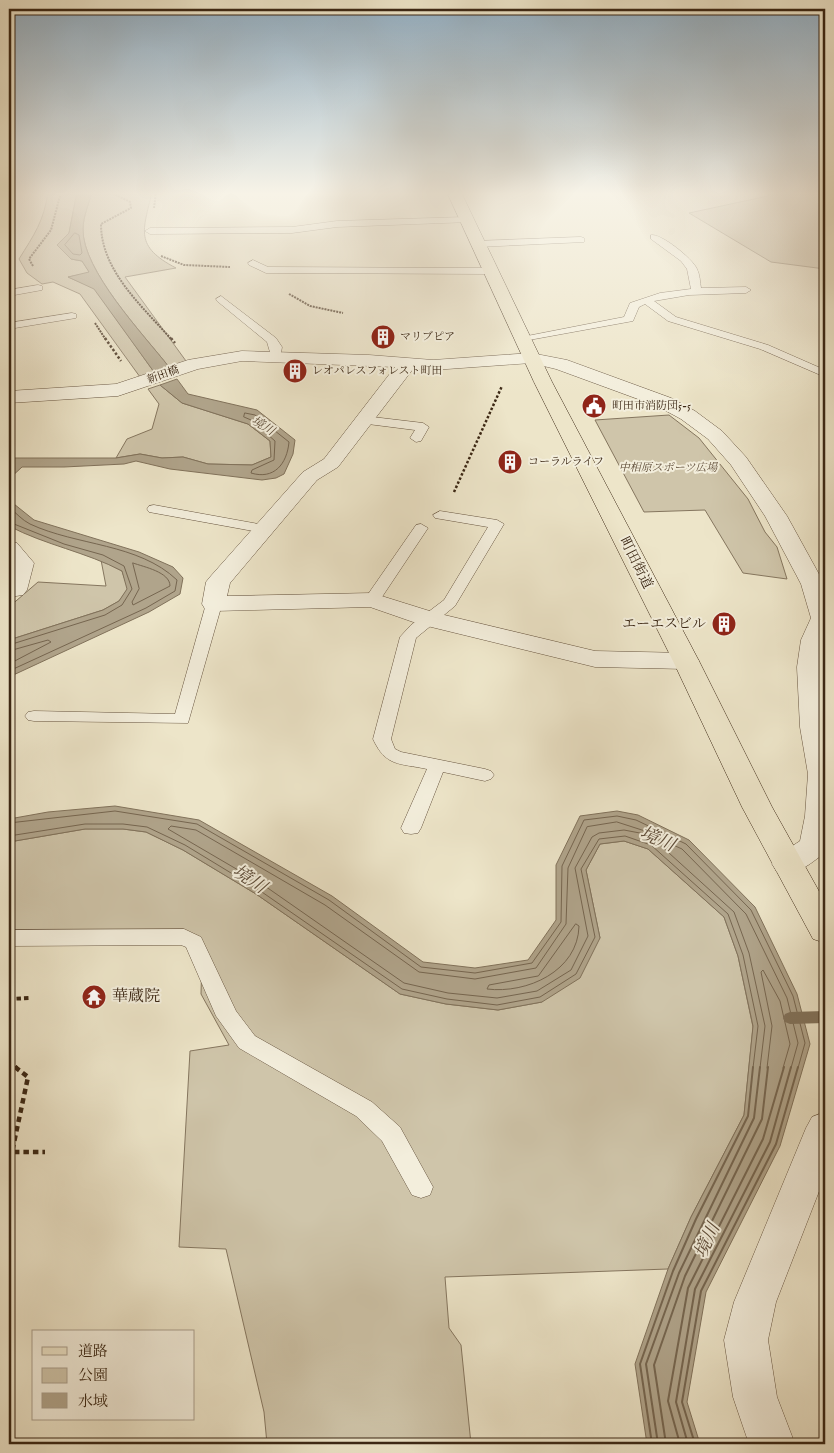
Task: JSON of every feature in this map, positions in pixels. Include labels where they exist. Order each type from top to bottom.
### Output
[{"type":"main road","name":"町田街道","points":[[486,260],[527,349],[686,661],[752,798],[825,931]]},
{"type":"street","name":"新田橋","points":[[9,397],[100,392],[135,385],[191,365],[242,356],[439,364],[505,360],[527,349],[561,364],[664,402],[688,415],[715,435],[739,461],[776,516],[813,584],[824,618]]},
{"type":"street","points":[[408,363],[331,462],[310,476],[218,582],[214,604],[372,600],[428,619],[595,659],[686,661]]},
{"type":"street","points":[[9,548],[22,563],[11,593]]},
{"type":"street","points":[[788,864],[814,846],[820,816],[822,774],[814,727],[810,667],[814,640],[824,618]]},
{"type":"street","points":[[772,1444],[755,1397],[746,1340],[755,1302],[825,1128]]},
{"type":"lane","points":[[685,260],[692,269],[697,292]]},
{"type":"lane","points":[[253,263],[266,270],[491,270]]},
{"type":"lane","points":[[9,293],[38,288]]},
{"type":"lane","points":[[527,349],[629,319],[634,305],[646,300],[697,292],[746,290]]},
{"type":"lane","points":[[222,299],[272,340],[276,347],[276,357]]},
{"type":"lane","points":[[646,300],[672,320],[764,347],[825,374]]},
{"type":"lane","points":[[9,326],[72,316]]},
{"type":"lane","points":[[364,420],[423,427],[416,438]]},
{"type":"lane","points":[[154,510],[264,529]]},
{"type":"lane","points":[[440,515],[500,517],[450,603],[408,637],[382,739],[388,752],[395,757],[485,775]]},
{"type":"lane","points":[[372,600],[421,528]]},
{"type":"lane","points":[[34,716],[182,719],[214,604]]},
{"type":"lane","points":[[411,828],[437,766]]},
{"type":"lane","points":[[9,938],[184,937],[194,942],[227,1016],[247,1042],[364,1110],[391,1134],[421,1187]]},
{"type":"path","points":[[29,260],[36,270]]},
{"type":"path","points":[[109,260],[124,283],[191,365]]},
{"type":"path","points":[[93,320],[135,385]]},
{"type":"path","points":[[440,515],[459,483],[508,370],[505,360]]},
{"type":"path","points":[[9,999],[29,998]]},
{"type":"path","points":[[9,1062],[28,1077],[12,1152],[44,1152]]},
{"type":"green space","points":[[19,260],[82,261],[90,273],[68,277],[94,288],[154,372],[140,377],[80,294],[53,282],[42,284],[27,273]]},
{"type":"green space","points":[[91,260],[163,260],[176,268],[125,277],[186,361],[169,367],[116,301]]},
{"type":"green space","points":[[767,260],[825,260],[825,269],[771,262]]},
{"type":"green space","points":[[160,385],[182,403],[248,424],[270,441],[271,457],[252,465],[208,464],[183,457],[162,458],[140,454],[116,458],[127,439],[152,429],[159,404],[148,389]]},
{"type":"green space","name":"中相原スポーツ広場","points":[[669,415],[699,438],[748,499],[765,532],[777,547],[787,579],[743,573],[705,510],[644,512],[595,420]]},
{"type":"green space","points":[[101,560],[122,571],[128,589],[119,601],[103,610],[9,640],[9,607],[38,582],[106,586]]},
{"type":"green space","points":[[85,829],[123,829],[146,832],[183,850],[256,894],[400,994],[446,1004],[498,1010],[542,1002],[600,938],[586,870],[600,844],[624,841],[648,849],[724,917],[738,956],[753,1027],[744,1115],[691,1217],[668,1269],[445,1277],[449,1328],[461,1345],[471,1444],[267,1444],[264,1412],[226,1249],[179,1247],[190,1051],[229,1045],[201,994],[202,955],[191,939],[9,938],[9,842]]},
{"type":"water","points":[[75,260],[91,260],[116,301],[169,367],[154,372],[94,289],[68,277],[89,272],[82,261]]},
{"type":"water","name":"境川","points":[[177,379],[188,394],[257,410],[295,440],[293,454],[284,474],[276,478],[262,480],[170,469],[136,461],[124,464],[22,467],[9,479],[9,460],[13,458],[116,458],[140,454],[162,458],[183,457],[208,464],[252,465],[271,457],[270,441],[248,424],[182,403],[160,385]]},
{"type":"water","points":[[9,500],[34,520],[139,552],[173,567],[183,578],[180,594],[149,612],[9,677],[9,640],[103,610],[119,601],[127,589],[122,571],[9,526]]},
{"type":"water","name":"境川","points":[[115,806],[199,820],[332,896],[423,962],[475,968],[528,960],[556,920],[556,865],[580,816],[617,811],[638,815],[689,840],[755,907],[797,994],[810,1044],[780,1146],[706,1292],[687,1402],[700,1444],[647,1444],[635,1364],[668,1269],[691,1217],[744,1115],[753,1026],[738,956],[724,917],[648,849],[624,841],[600,844],[586,870],[600,938],[580,978],[542,1002],[498,1010],[446,1004],[400,994],[256,894],[183,850],[146,832],[123,829],[85,829],[9,842],[9,819],[48,812]]},
{"type":"waterway","points":[[790,1018],[825,1017]]},
{"type":"place","name":"マリブピア","points":[[383,337]]},
{"type":"place","name":"レオパレスフォレスト町田","points":[[295,371]]},
{"type":"place","name":"町田市消防団5-5","points":[[594,406]]},
{"type":"place","name":"コーラルライフ","points":[[510,462]]},
{"type":"place","name":"エーエスビル","points":[[724,624]]},
{"type":"place","name":"華蔵院","points":[[94,997]]}]
